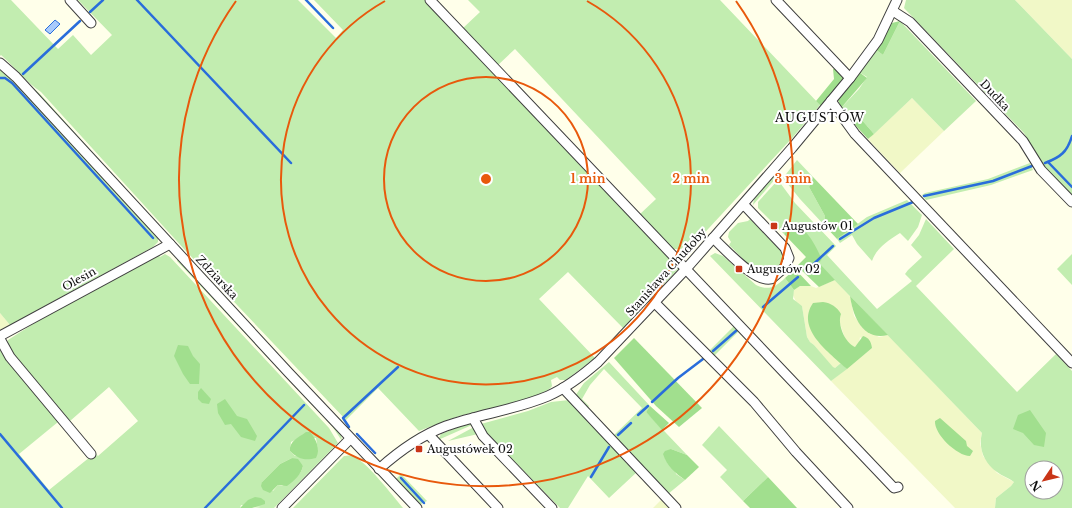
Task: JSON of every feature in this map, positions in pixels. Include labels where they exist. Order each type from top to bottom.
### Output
[{"type":"street","points":[[70,0],[91,23]]},
{"type":"street","points":[[430,0],[894,488],[898,487]]},
{"type":"street","points":[[776,0],[850,78]]},
{"type":"street","name":"Stanisława Chudoby","points":[[379,469],[391,459],[429,435],[445,427],[532,402],[563,388],[598,362],[655,303],[742,206],[850,78],[878,40],[897,0]]},
{"type":"street","name":"Dudka","points":[[893,11],[910,22],[1023,141],[1041,170],[1072,202]]},
{"type":"street","name":"Zdziarska","points":[[0,63],[16,77],[350,439],[417,508]]},
{"type":"street","points":[[831,101],[855,134],[1072,363]]},
{"type":"street","points":[[713,238],[752,273],[762,279],[771,279],[785,267],[789,258],[785,248],[746,207],[742,206]]},
{"type":"street","name":"Olesin","points":[[0,336],[170,244]]},
{"type":"street","points":[[655,303],[754,402],[796,452],[848,508]]},
{"type":"street","points":[[0,340],[10,357],[91,454]]},
{"type":"street","points":[[563,388],[676,508]]},
{"type":"street","points":[[473,418],[483,436],[552,508]]},
{"type":"street","points":[[429,435],[498,508]]},
{"type":"street","points":[[282,508],[350,439]]},
{"type":"green space","points":[[0,0],[11,0],[58,49],[73,35],[91,55],[112,35],[78,0],[298,0],[336,38],[343,30],[314,0],[426,0],[680,267],[623,328],[568,272],[539,299],[595,358],[566,380],[560,380],[557,377],[551,380],[552,386],[546,391],[524,400],[460,416],[419,431],[378,388],[346,420],[184,249],[41,92],[30,84],[1,55],[0,56]]},
{"type":"green space","points":[[468,0],[720,0],[820,105],[793,137],[697,241],[693,237],[681,249],[672,249],[639,215],[656,199],[515,49],[497,66],[462,29],[480,12]]},
{"type":"green space","points":[[906,0],[1015,0],[1072,59],[1072,195],[1046,170],[1024,133],[904,8]]},
{"type":"green space","points":[[1015,0],[1072,0],[1072,59]]},
{"type":"green space","points":[[900,21],[976,101],[944,131],[912,98],[874,134],[855,112],[845,114],[841,108],[859,89],[867,77],[859,72],[875,49],[883,55]]},
{"type":"green space","points":[[900,21],[883,55],[875,49],[892,23]]},
{"type":"green space","points":[[2,59],[40,94],[180,250]]},
{"type":"green space","points":[[0,68],[12,78],[158,237],[158,242],[153,247],[10,325],[0,313]]},
{"type":"green space","points":[[833,69],[837,69],[843,76],[843,82],[823,108],[816,101],[834,79]]},
{"type":"green space","points":[[859,72],[867,78],[841,108],[838,100]]},
{"type":"green space","points":[[912,98],[944,131],[900,173],[868,139]]},
{"type":"green space","points":[[850,110],[855,112],[874,134],[868,139],[845,114]]},
{"type":"green space","points":[[797,160],[813,177],[809,187],[825,216],[825,226],[783,178]]},
{"type":"green space","points":[[1030,163],[1033,170],[991,185],[926,200],[922,195],[925,193],[988,179]]},
{"type":"green space","points":[[773,176],[776,178],[753,205],[754,199]]},
{"type":"green space","points":[[813,177],[858,224],[837,239],[825,226],[825,216],[809,187]]},
{"type":"green space","points":[[778,180],[795,203],[836,246],[827,255],[877,309],[912,281],[905,274],[922,257],[911,245],[919,235],[926,219],[954,249],[916,286],[1017,392],[1056,354],[1072,371],[1072,508],[995,508],[996,498],[1014,482],[997,472],[985,460],[981,444],[982,433],[818,263],[822,259],[804,230],[793,225],[784,234],[758,208],[758,202]]},
{"type":"green space","points":[[907,200],[922,215],[918,227],[908,241],[900,233],[880,248],[872,261],[857,244],[852,235],[840,243],[837,239],[867,217]]},
{"type":"green space","points":[[750,219],[782,252],[782,259],[779,266],[776,270],[770,273],[757,270],[729,245],[731,242],[728,237],[729,232],[738,223],[748,221]]},
{"type":"green space","points":[[793,224],[803,229],[807,233],[822,259],[819,263],[835,280],[819,287],[797,266],[806,257],[784,234]]},
{"type":"green space","points":[[715,253],[723,256],[760,287],[768,288],[775,286],[785,278],[794,290],[793,299],[802,306],[807,337],[810,342],[833,367],[835,368],[841,363],[847,369],[831,381],[710,256]]},
{"type":"green space","points":[[165,254],[170,257],[329,428],[338,443],[274,508],[252,508],[261,507],[241,505],[240,508],[0,508],[0,350],[58,422],[19,454],[49,490],[95,453],[98,456],[138,421],[109,387],[70,421],[53,405],[28,375],[6,345],[8,340],[47,315],[159,255],[160,257]],"holes":[[[316,438],[318,450],[295,456],[290,451],[291,442],[297,439]],[[292,458],[303,466],[302,470],[295,478],[282,486],[278,485],[273,491],[262,482],[280,464]]]},
{"type":"green space","points":[[1072,254],[1072,285],[1057,269]]},
{"type":"green space","points":[[178,259],[341,434],[342,441],[332,426],[177,261]]},
{"type":"green space","points":[[795,269],[811,286],[800,286],[794,290],[785,278]]},
{"type":"green space","points":[[835,280],[850,296],[854,316],[863,328],[879,337],[888,335],[982,433],[980,443],[983,456],[997,473],[1014,482],[996,498],[995,508],[955,508],[831,381],[872,348],[860,337],[859,344],[855,347],[849,345],[839,321],[818,341],[841,363],[833,368],[807,337],[802,306],[797,304],[793,295],[794,290],[800,286],[811,286],[816,288]]},
{"type":"green space","points":[[850,296],[888,335],[879,336],[865,331],[856,319]]},
{"type":"green space","points":[[813,303],[829,303],[838,309],[841,314],[841,328],[851,345],[855,347],[863,336],[871,343],[872,348],[847,369],[824,348],[811,331],[808,322],[809,313]]},
{"type":"green space","points":[[0,313],[10,325],[0,330]]},
{"type":"green space","points":[[734,326],[739,331],[714,356],[709,351]]},
{"type":"green space","points":[[634,338],[702,408],[679,427],[656,406],[614,358]]},
{"type":"green space","points":[[178,345],[188,346],[193,356],[200,364],[199,384],[190,384],[183,374],[174,356]]},
{"type":"green space","points":[[609,362],[650,406],[646,412],[687,455],[671,449],[676,474],[685,480],[668,494],[613,436],[642,408],[604,369],[590,385],[582,399],[589,406],[587,409],[575,396],[584,383]]},
{"type":"green space","points":[[201,388],[211,399],[209,404],[202,403],[198,399],[198,392]]},
{"type":"green space","points":[[225,399],[237,416],[247,419],[257,436],[255,441],[241,437],[231,424],[225,425],[218,413],[217,404]]},
{"type":"green space","points":[[569,400],[638,471],[609,498],[588,476],[568,508],[560,508],[484,430],[481,424],[528,411],[551,402]]},
{"type":"green space","points":[[650,406],[669,423],[662,430],[646,412]]},
{"type":"green space","points":[[1030,410],[1046,433],[1044,447],[1034,445],[1023,433],[1013,429],[1018,415]]},
{"type":"green space","points":[[940,418],[966,441],[967,446],[973,451],[970,456],[959,452],[942,438],[938,432],[935,421]]},
{"type":"green space","points":[[468,423],[472,425],[438,440],[441,434]]},
{"type":"green space","points":[[719,426],[768,477],[743,501],[720,477],[727,470],[702,445]]},
{"type":"green space","points":[[474,427],[478,434],[448,441]]},
{"type":"green space","points":[[306,432],[310,432],[316,441],[318,451],[316,458],[302,459],[290,451],[293,442]]},
{"type":"green space","points":[[671,449],[687,455],[699,467],[685,480],[672,469],[663,454],[665,451]]},
{"type":"green space","points":[[344,456],[353,456],[365,465],[379,479],[403,508],[293,508]]},
{"type":"green space","points":[[292,458],[298,459],[303,466],[297,478],[287,486],[278,485],[270,493],[263,490],[261,486],[262,482],[280,464]]},
{"type":"green space","points":[[402,475],[427,501],[419,505],[396,479]]},
{"type":"green space","points":[[768,477],[797,508],[750,508],[743,501]]},
{"type":"green space","points":[[255,497],[261,498],[265,501],[265,504],[252,508],[240,508],[248,500]]},
{"type":"green space","points":[[661,500],[669,508],[653,508]]},
{"type":"water","points":[[55,20],[60,24],[50,34],[45,30]]},
{"type":"waterway","points":[[90,12],[103,0]]},
{"type":"waterway","points":[[137,0],[291,163]]},
{"type":"waterway","points":[[306,0],[333,28]]},
{"type":"waterway","points":[[23,74],[80,21]]},
{"type":"waterway","points":[[0,78],[5,78],[12,83],[153,238]]},
{"type":"waterway","points":[[1045,163],[1063,153],[1072,136]]},
{"type":"waterway","points":[[1048,162],[1072,187]]},
{"type":"waterway","points":[[924,196],[993,181],[1032,166]]},
{"type":"waterway","points":[[840,239],[874,218],[913,202]]},
{"type":"waterway","points":[[806,271],[833,246]]},
{"type":"waterway","points":[[763,307],[798,277]]},
{"type":"waterway","points":[[713,351],[737,330]]},
{"type":"waterway","points":[[652,402],[678,378],[703,359]]},
{"type":"waterway","points":[[349,427],[343,418],[398,367]]},
{"type":"waterway","points":[[205,508],[304,405]]},
{"type":"waterway","points":[[638,415],[648,406]]},
{"type":"waterway","points":[[618,435],[631,423]]},
{"type":"waterway","points":[[0,434],[62,508]]},
{"type":"waterway","points":[[357,434],[375,453]]},
{"type":"waterway","points":[[591,477],[609,447]]},
{"type":"waterway","points":[[401,478],[424,503]]},
{"type":"place","name":"Augustów 01","points":[[774,226]]},
{"type":"place","name":"Augustów 02","points":[[739,269]]},
{"type":"place","name":"Augustówek 02","points":[[419,449]]},
{"type":"district","name":"AUGUSTÓW","points":[[820,117]]}]
